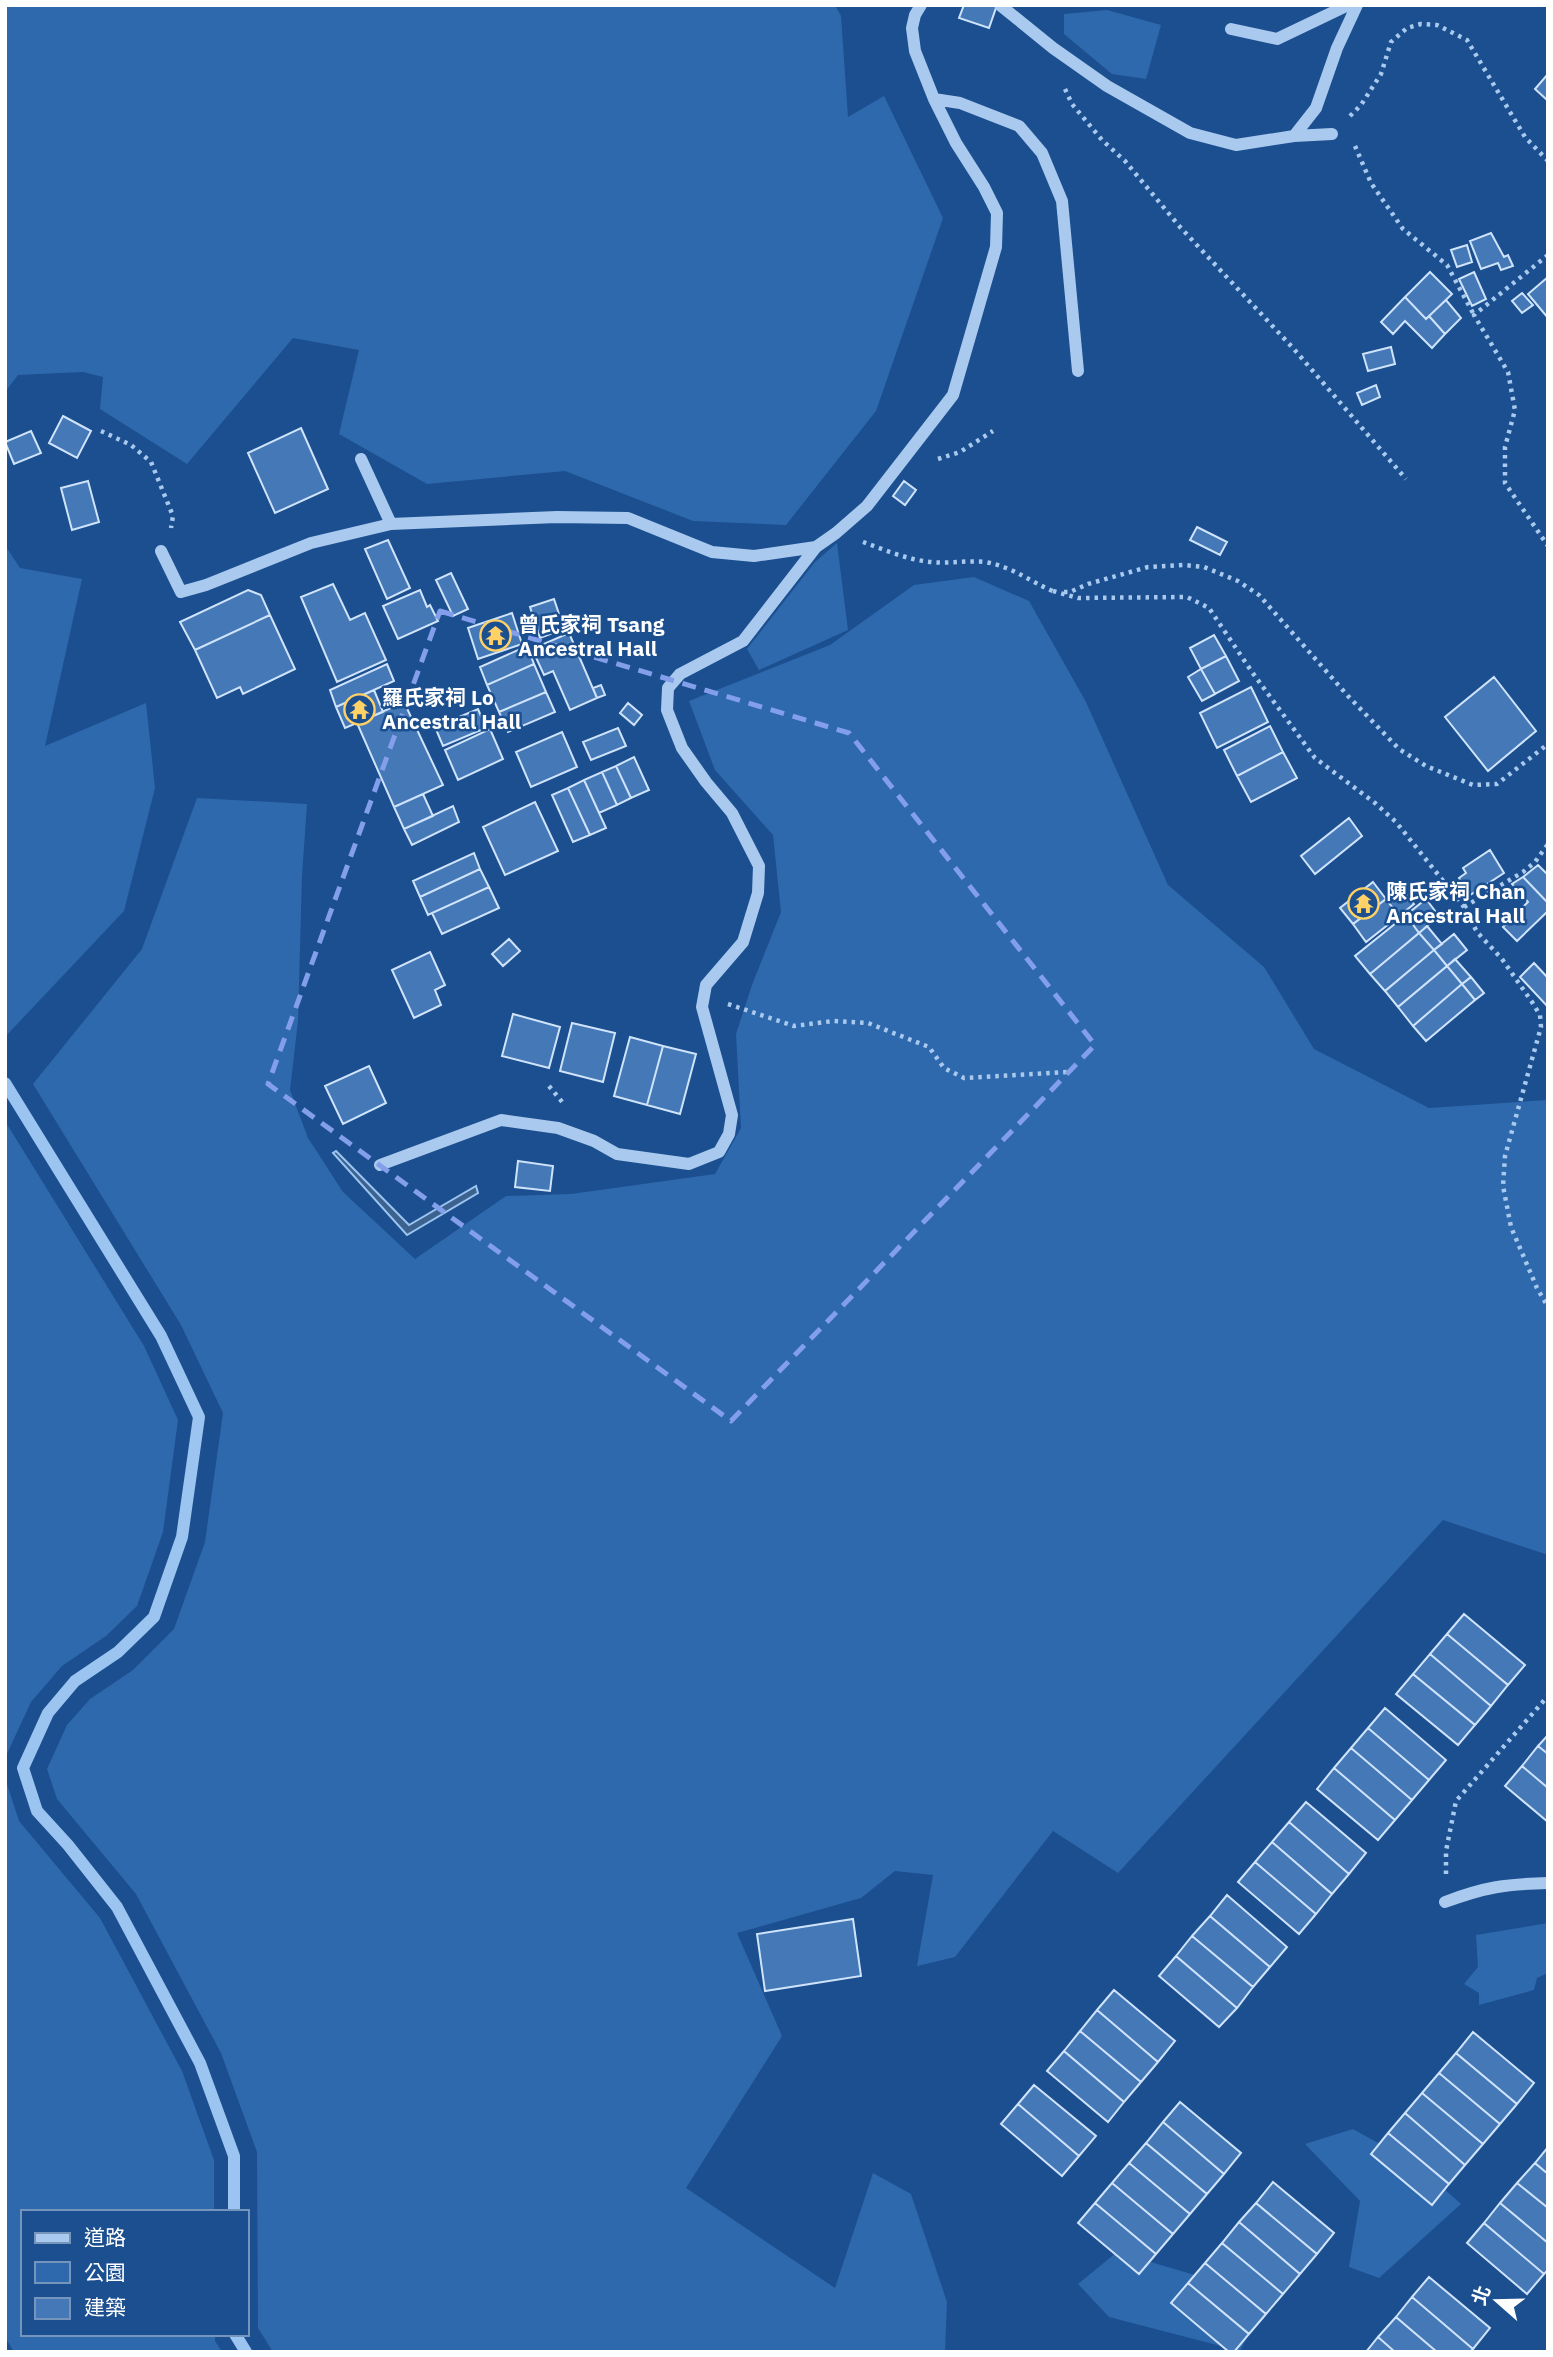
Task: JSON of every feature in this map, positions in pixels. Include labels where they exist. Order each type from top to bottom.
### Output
[{"type":"street","points":[[380,1165],[501,1120],[558,1128],[594,1141],[617,1154],[689,1164],[719,1152],[729,1134],[732,1115],[702,1007],[706,985],[743,942],[758,893],[759,866],[732,813],[682,748],[667,710],[668,688],[680,674],[743,642],[816,547],[867,506],[953,396],[996,247],[997,213],[956,143],[934,99],[915,51],[912,27],[915,15],[922,5]]},
{"type":"street","points":[[1000,5],[1053,48],[1107,86],[1190,132],[1236,145],[1333,132]]},
{"type":"street","points":[[1231,29],[1277,39],[1348,5]]},
{"type":"street","points":[[1294,136],[1316,108],[1337,48],[1357,5]]},
{"type":"street","points":[[934,99],[960,103],[1019,126],[1042,153],[1062,201],[1078,371]]},
{"type":"street","points":[[361,459],[391,524]]},
{"type":"street","points":[[161,551],[181,592],[206,585],[311,543],[391,524],[557,517],[628,518],[712,552],[754,556],[816,547]]},
{"type":"street","points":[[1446,1902],[1479,1889],[1509,1884],[1548,1883]]},
{"type":"path","points":[[1548,161],[1525,137],[1468,40],[1437,25],[1420,24],[1407,28],[1391,42],[1381,74],[1361,105],[1333,132],[1346,136],[1356,148],[1371,183],[1404,229],[1447,265],[1508,372],[1516,410],[1505,447],[1505,483],[1548,546]]},
{"type":"path","points":[[1053,48],[1065,90],[1084,119],[1293,348],[1406,479]]},
{"type":"path","points":[[1474,315],[1548,255]]},
{"type":"path","points":[[101,430],[131,445],[151,462],[173,516],[170,532],[161,551]]},
{"type":"path","points":[[912,449],[933,460],[960,452],[993,431]]},
{"type":"path","points":[[836,533],[897,554],[932,562],[985,562],[1016,571],[1053,592],[1078,598],[1187,597],[1209,608],[1315,758],[1396,822],[1464,907],[1477,932],[1502,959],[1540,1015],[1541,1027],[1537,1047],[1505,1156],[1503,1186],[1511,1227],[1548,1307]]},
{"type":"path","points":[[1053,592],[1070,592],[1088,584],[1148,567],[1204,567],[1238,581],[1259,595],[1339,687],[1399,750],[1426,766],[1473,785],[1497,784],[1548,744]]},
{"type":"path","points":[[1464,907],[1523,872],[1535,862],[1548,844]]},
{"type":"path","points":[[704,996],[794,1026],[833,1021],[868,1023],[929,1046],[944,1068],[964,1078],[1068,1072]]},
{"type":"path","points":[[1446,1902],[1446,1852],[1456,1801],[1548,1696]]},
{"type":"highlighted area","points":[[440,611],[849,733],[1095,1045],[731,1421],[268,1084]]},
{"type":"green space","points":[[5,5],[835,5],[841,16],[848,117],[884,96],[943,218],[876,411],[786,525],[693,521],[565,471],[427,484],[339,434],[359,350],[293,338],[187,464],[100,409],[103,377],[83,372],[18,375],[5,392]]},
{"type":"green space","points":[[1107,10],[1161,25],[1146,79],[1112,74],[1064,34],[1064,14]]},
{"type":"green space","points":[[837,543],[848,630],[759,670],[747,649],[815,562]]},
{"type":"green space","points":[[5,545],[20,568],[82,579],[45,746],[146,703],[155,788],[124,911],[5,1037]]},
{"type":"green space","points":[[974,577],[1029,601],[1086,702],[1168,885],[1264,967],[1314,1049],[1429,1108],[1548,1100],[1548,1555],[1443,1520],[1118,1873],[1053,1831],[955,1957],[917,1966],[933,1875],[895,1871],[861,1898],[737,1933],[782,2036],[686,2188],[835,2288],[873,2173],[911,2194],[947,2302],[945,2352],[273,2352],[258,2328],[257,2152],[221,2053],[136,1894],[57,1799],[47,1769],[67,1725],[90,1699],[133,1670],[174,1629],[205,1542],[223,1413],[181,1325],[33,1084],[142,949],[197,798],[307,804],[298,1021],[290,1090],[308,1138],[343,1192],[415,1259],[506,1196],[571,1194],[715,1174],[741,1128],[736,1034],[781,912],[773,835],[715,770],[689,701],[830,645],[914,585]]},
{"type":"green space","points":[[5,1121],[144,1346],[178,1420],[163,1532],[137,1606],[106,1636],[62,1666],[31,1702],[5,1758]]},
{"type":"green space","points":[[5,1778],[19,1821],[100,1918],[182,2071],[214,2160],[214,2210],[21,2210],[21,2336],[215,2336],[222,2352],[14,2352],[5,2337]]},
{"type":"green space","points":[[1548,1923],[1548,1973],[1537,1978],[1534,1990],[1479,2005],[1479,1993],[1464,1984],[1478,1967],[1476,1935]]},
{"type":"green space","points":[[1353,2129],[1416,2164],[1461,2204],[1379,2278],[1349,2267],[1360,2201],[1305,2144]]},
{"type":"green space","points":[[1117,2252],[1267,2299],[1240,2351],[1109,2317],[1078,2284]]},
{"type":"shaded area","points":[[336,1151],[409,1225],[476,1186],[478,1193],[407,1235],[333,1153]]},
{"type":"building","points":[[964,5],[997,5],[989,28],[959,18]]},
{"type":"building","points":[[1547,75],[1548,98],[1546,99],[1535,89]]},
{"type":"building","points":[[1491,233],[1504,257],[1508,255],[1513,266],[1501,270],[1498,263],[1481,269],[1470,241]]},
{"type":"building","points":[[1467,245],[1472,262],[1457,267],[1451,250]]},
{"type":"building","points":[[1430,272],[1452,294],[1426,319],[1405,297]]},
{"type":"building","points":[[1474,272],[1486,299],[1472,306],[1459,279]]},
{"type":"building","points":[[1548,277],[1548,318],[1528,294]]},
{"type":"building","points":[[1522,293],[1533,305],[1522,313],[1512,301]]},
{"type":"building","points":[[1405,297],[1426,319],[1429,316],[1445,334],[1432,348],[1405,321],[1393,334],[1381,322]]},
{"type":"building","points":[[1446,300],[1461,318],[1445,334],[1429,316]]},
{"type":"building","points":[[1391,347],[1395,364],[1368,371],[1363,354]]},
{"type":"building","points":[[1376,385],[1380,397],[1362,405],[1357,393]]},
{"type":"building","points":[[63,416],[91,431],[77,458],[49,443]]},
{"type":"building","points":[[301,428],[328,489],[275,513],[248,453]]},
{"type":"building","points":[[31,431],[41,453],[14,464],[5,442]]},
{"type":"building","points":[[88,481],[99,522],[72,530],[61,488]]},
{"type":"building","points":[[904,481],[916,490],[905,505],[893,496]]},
{"type":"building","points":[[1197,527],[1227,542],[1220,555],[1190,540]]},
{"type":"building","points":[[388,540],[410,588],[387,599],[365,549]]},
{"type":"building","points":[[451,573],[468,609],[453,616],[436,580]]},
{"type":"building","points":[[333,584],[350,620],[365,613],[386,660],[337,682],[301,597]]},
{"type":"building","points":[[248,590],[261,595],[270,615],[195,650],[180,622]]},
{"type":"building","points":[[420,590],[427,607],[430,605],[438,621],[398,639],[383,606]]},
{"type":"building","points":[[554,599],[564,629],[540,638],[530,607]]},
{"type":"building","name":"曾氏家祠 Tsang Ancestral Hall","points":[[512,613],[522,644],[478,659],[468,628]]},
{"type":"building","points":[[270,615],[295,669],[243,694],[240,687],[217,698],[195,650]]},
{"type":"building","points":[[569,633],[597,698],[570,710],[553,671],[544,675],[532,649]]},
{"type":"building","points":[[1214,635],[1226,656],[1201,669],[1190,648]]},
{"type":"building","points":[[527,646],[534,664],[487,685],[480,667]]},
{"type":"building","points":[[1226,656],[1239,681],[1215,694],[1201,669]]},
{"type":"building","points":[[387,664],[394,681],[336,707],[330,690]]},
{"type":"building","points":[[534,664],[546,692],[499,712],[487,685]]},
{"type":"building","points":[[1201,669],[1215,694],[1202,701],[1188,677]]},
{"type":"building","points":[[1494,677],[1536,731],[1488,771],[1445,717]]},
{"type":"building","points":[[601,685],[605,695],[597,698],[593,688]]},
{"type":"building","points":[[1251,687],[1268,722],[1217,748],[1200,713]]},
{"type":"building","name":"羅氏家祠 Lo Ancestral Hall","points":[[374,690],[383,712],[345,728],[336,707]]},
{"type":"building","points":[[546,692],[555,712],[508,732],[499,712]]},
{"type":"building","points":[[404,702],[443,785],[394,807],[357,723]]},
{"type":"building","points":[[628,703],[642,715],[634,725],[620,713]]},
{"type":"building","points":[[478,709],[486,728],[443,746],[435,727]]},
{"type":"building","points":[[1270,726],[1283,752],[1237,776],[1224,750]]},
{"type":"building","points":[[618,728],[626,746],[591,760],[583,742]]},
{"type":"building","points":[[490,729],[503,759],[458,780],[445,750]]},
{"type":"building","points":[[562,732],[577,767],[531,787],[516,752]]},
{"type":"building","points":[[1283,752],[1297,778],[1251,802],[1237,776]]},
{"type":"building","points":[[634,757],[649,790],[631,798],[616,766]]},
{"type":"building","points":[[616,766],[631,798],[617,805],[602,772]]},
{"type":"building","points":[[602,772],[617,805],[599,813],[584,780]]},
{"type":"building","points":[[584,780],[606,828],[590,835],[568,788]]},
{"type":"building","points":[[568,788],[590,835],[573,842],[552,795]]},
{"type":"building","points":[[423,794],[433,816],[404,829],[394,807]]},
{"type":"building","points":[[535,802],[558,851],[505,875],[483,827]]},
{"type":"building","points":[[453,806],[459,822],[412,845],[404,829]]},
{"type":"building","points":[[1349,818],[1362,836],[1315,874],[1301,856]]},
{"type":"building","points":[[1490,850],[1504,873],[1470,895],[1459,878],[1466,873],[1463,868]]},
{"type":"building","points":[[474,853],[480,869],[420,897],[413,881]]},
{"type":"building","points":[[1538,865],[1548,875],[1548,903],[1523,877]]},
{"type":"building","points":[[480,869],[489,887],[428,915],[420,897]]},
{"type":"building","points":[[1523,877],[1548,903],[1548,911],[1517,941],[1503,927],[1528,902],[1512,884]]},
{"type":"building","name":"陳氏家祠 Chan Ancestral Hall","points":[[1373,882],[1386,899],[1353,924],[1340,908]]},
{"type":"building","points":[[489,887],[499,908],[442,934],[432,913]]},
{"type":"building","points":[[1401,887],[1414,904],[1399,916],[1386,899]]},
{"type":"building","points":[[1386,899],[1399,916],[1366,942],[1353,924]]},
{"type":"building","points":[[1426,899],[1439,916],[1419,933],[1406,915]]},
{"type":"building","points":[[1406,915],[1419,933],[1370,974],[1355,956]]},
{"type":"building","points":[[1427,926],[1442,944],[1434,950],[1419,933]]},
{"type":"building","points":[[1419,933],[1434,950],[1385,991],[1370,974]]},
{"type":"building","points":[[1454,934],[1467,950],[1447,966],[1434,950]]},
{"type":"building","points":[[509,939],[520,951],[503,966],[492,954]]},
{"type":"building","points":[[1434,950],[1447,966],[1398,1007],[1385,991]]},
{"type":"building","points":[[430,952],[445,985],[435,990],[441,1005],[414,1018],[392,970]]},
{"type":"building","points":[[1455,959],[1471,977],[1462,984],[1447,966]]},
{"type":"building","points":[[1534,963],[1548,978],[1548,1007],[1520,977]]},
{"type":"building","points":[[1447,966],[1462,984],[1413,1026],[1398,1007]]},
{"type":"building","points":[[1471,977],[1484,993],[1475,1000],[1462,984]]},
{"type":"building","points":[[1462,984],[1475,1000],[1426,1041],[1413,1026]]},
{"type":"building","points":[[513,1014],[560,1027],[549,1068],[502,1056]]},
{"type":"building","points":[[572,1023],[615,1033],[603,1082],[560,1071]]},
{"type":"building","points":[[630,1037],[663,1046],[647,1105],[614,1096]]},
{"type":"building","points":[[663,1046],[696,1054],[680,1114],[647,1105]]},
{"type":"building","points":[[369,1066],[386,1103],[343,1124],[325,1086]]},
{"type":"building","points":[[518,1161],[553,1166],[550,1191],[515,1187]]},
{"type":"building","points":[[1464,1614],[1525,1665],[1508,1685],[1447,1634]]},
{"type":"building","points":[[1447,1634],[1508,1685],[1491,1706],[1430,1654]]},
{"type":"building","points":[[1430,1654],[1491,1706],[1475,1725],[1413,1674]]},
{"type":"building","points":[[1413,1674],[1475,1725],[1458,1745],[1396,1694]]},
{"type":"building","points":[[1385,1708],[1446,1760],[1429,1780],[1368,1728]]},
{"type":"building","points":[[1368,1728],[1429,1780],[1412,1800],[1351,1748]]},
{"type":"building","points":[[1548,1735],[1548,1754],[1538,1746]]},
{"type":"building","points":[[1538,1746],[1548,1754],[1548,1788],[1522,1766]]},
{"type":"building","points":[[1351,1748],[1412,1800],[1395,1820],[1334,1768]]},
{"type":"building","points":[[1522,1766],[1548,1788],[1548,1822],[1505,1786]]},
{"type":"building","points":[[1334,1768],[1395,1820],[1378,1840],[1317,1789]]},
{"type":"building","points":[[1306,1802],[1366,1853],[1349,1874],[1289,1822]]},
{"type":"building","points":[[1289,1822],[1349,1874],[1332,1894],[1272,1842]]},
{"type":"building","points":[[1272,1842],[1332,1894],[1316,1914],[1255,1862]]},
{"type":"building","points":[[1255,1862],[1316,1914],[1299,1934],[1238,1882]]},
{"type":"building","points":[[1227,1895],[1287,1947],[1270,1967],[1210,1916]]},
{"type":"building","points":[[1210,1916],[1270,1967],[1253,1987],[1192,1936]]},
{"type":"building","points":[[853,1919],[861,1976],[765,1991],[757,1934]]},
{"type":"building","points":[[1192,1936],[1253,1987],[1237,2008],[1176,1956]]},
{"type":"building","points":[[1176,1956],[1237,2008],[1219,2027],[1159,1976]]},
{"type":"building","points":[[1114,1990],[1175,2041],[1158,2062],[1097,2010]]},
{"type":"building","points":[[1097,2010],[1158,2062],[1141,2082],[1080,2031]]},
{"type":"building","points":[[1080,2031],[1141,2082],[1124,2102],[1064,2051]]},
{"type":"building","points":[[1473,2032],[1534,2083],[1517,2104],[1456,2053]]},
{"type":"building","points":[[1064,2051],[1124,2102],[1108,2122],[1047,2071]]},
{"type":"building","points":[[1456,2053],[1517,2104],[1500,2124],[1439,2073]]},
{"type":"building","points":[[1439,2073],[1500,2124],[1483,2144],[1422,2093]]},
{"type":"building","points":[[1034,2085],[1096,2136],[1079,2156],[1018,2104]]},
{"type":"building","points":[[1422,2093],[1483,2144],[1465,2165],[1405,2113]]},
{"type":"building","points":[[1180,2102],[1241,2153],[1224,2174],[1163,2122]]},
{"type":"building","points":[[1018,2104],[1079,2156],[1062,2176],[1001,2124]]},
{"type":"building","points":[[1405,2113],[1465,2165],[1449,2184],[1388,2133]]},
{"type":"building","points":[[1163,2122],[1224,2174],[1207,2194],[1146,2143]]},
{"type":"building","points":[[1388,2133],[1449,2184],[1432,2205],[1371,2154]]},
{"type":"building","points":[[1146,2143],[1207,2194],[1190,2214],[1129,2163]]},
{"type":"building","points":[[1548,2147],[1548,2174],[1535,2163]]},
{"type":"building","points":[[1129,2163],[1190,2214],[1173,2234],[1112,2183]]},
{"type":"building","points":[[1535,2163],[1548,2174],[1548,2208],[1517,2183]]},
{"type":"building","points":[[1273,2182],[1334,2233],[1317,2254],[1256,2203]]},
{"type":"building","points":[[1112,2183],[1173,2234],[1156,2254],[1095,2203]]},
{"type":"building","points":[[1517,2183],[1548,2208],[1548,2243],[1500,2203]]},
{"type":"building","points":[[1095,2203],[1156,2254],[1139,2274],[1078,2223]]},
{"type":"building","points":[[1256,2203],[1317,2254],[1300,2274],[1239,2222]]},
{"type":"building","points":[[1500,2203],[1548,2243],[1548,2270],[1544,2274],[1484,2223]]},
{"type":"building","points":[[1239,2222],[1300,2274],[1283,2294],[1222,2243]]},
{"type":"building","points":[[1484,2223],[1544,2274],[1527,2294],[1467,2243]]},
{"type":"building","points":[[1222,2243],[1283,2294],[1266,2314],[1205,2263]]},
{"type":"building","points":[[1205,2263],[1266,2314],[1249,2334],[1188,2283]]},
{"type":"building","points":[[1429,2277],[1490,2328],[1473,2349],[1412,2297]]},
{"type":"building","points":[[1188,2283],[1249,2334],[1234,2352],[1229,2352],[1171,2303]]},
{"type":"building","points":[[1412,2297],[1473,2349],[1470,2352],[1437,2352],[1396,2317]]},
{"type":"building","points":[[1396,2317],[1437,2352],[1395,2352],[1378,2337]]},
{"type":"building","points":[[1378,2337],[1395,2352],[1366,2352]]},
{"type":"waterway","points":[[5,1083],[161,1336],[199,1417],[182,1537],[154,1617],[118,1652],[75,1681],[48,1713],[23,1768],[37,1811],[117,1907],[200,2063],[234,2156],[234,2210]]},
{"type":"waterway","points":[[236,2336],[246,2352]]},
{"type":"place","name":"曾氏家祠 Tsang Ancestral Hall","points":[[495,636]]},
{"type":"place","name":"羅氏家祠 Lo Ancestral Hall","points":[[359,709]]},
{"type":"place","name":"陳氏家祠 Chan Ancestral Hall","points":[[1363,903]]}]
